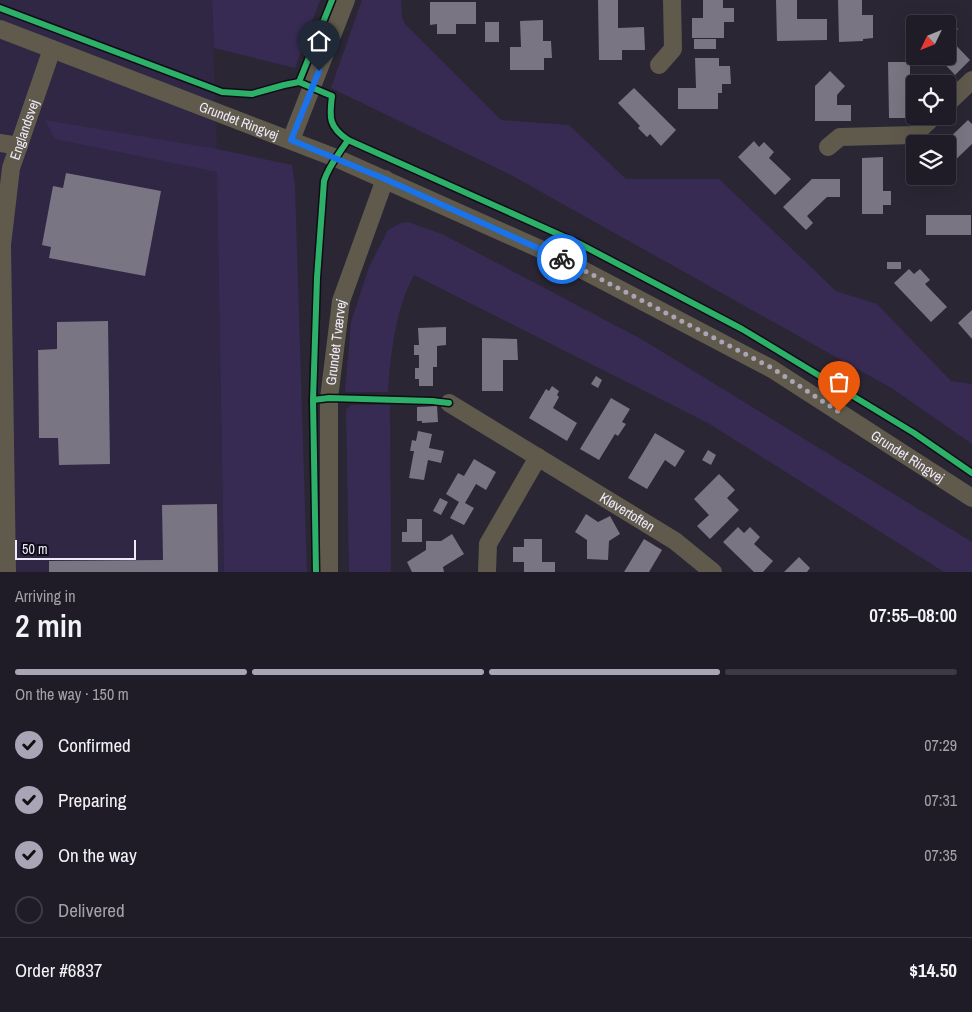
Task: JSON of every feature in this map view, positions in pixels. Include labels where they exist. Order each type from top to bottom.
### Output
[{"type":"street","points":[[291,140],[346,0]]},
{"type":"street","points":[[659,65],[673,49],[672,0]]},
{"type":"street","name":"Grundet Ringvej","points":[[0,29],[291,140],[385,179],[558,257],[772,368],[972,498]]},
{"type":"street","name":"Englandsvej","points":[[7,572],[3,478],[2,245],[11,168],[52,49]]},
{"type":"street","points":[[956,95],[972,80]]},
{"type":"street","points":[[828,147],[840,137],[914,135],[925,125]]},
{"type":"street","points":[[0,143],[19,146]]},
{"type":"street","name":"Grundet Tværvej","points":[[329,572],[329,398],[341,302],[385,179]]},
{"type":"street","name":"Kløvertoften","points":[[449,403],[675,541],[713,572]]},
{"type":"street","points":[[487,572],[488,544],[538,457]]},
{"type":"shaded area","points":[[0,0],[212,0],[217,149],[224,572],[0,572]]},
{"type":"shaded area","points":[[212,0],[320,0],[295,68],[214,48]]},
{"type":"shaded area","points":[[362,0],[401,0],[402,17],[405,24],[501,120],[569,125],[626,179],[719,179],[836,291],[877,304],[951,381],[972,384],[972,444],[893,389],[511,175],[331,88]]},
{"type":"shaded area","points":[[45,120],[217,149],[292,165],[295,185],[307,572],[224,572],[217,172],[55,139]]},
{"type":"shaded area","points":[[408,222],[442,234],[643,340],[972,542],[972,572],[944,572],[708,423],[414,275],[398,317],[388,392],[345,392],[351,322],[369,267],[388,230],[401,223]]},
{"type":"shaded area","points":[[351,405],[390,405],[391,572],[349,572],[346,410]]},
{"type":"building","points":[[598,0],[618,0],[618,28],[644,27],[645,50],[622,50],[622,60],[599,60]]},
{"type":"building","points":[[703,0],[723,0],[723,8],[734,8],[734,22],[724,22],[724,38],[692,38],[692,18],[703,18]]},
{"type":"building","points":[[776,0],[797,0],[797,19],[827,19],[827,40],[777,41]]},
{"type":"building","points":[[838,0],[862,0],[862,15],[873,15],[873,38],[863,39],[863,41],[839,42]]},
{"type":"building","points":[[430,2],[476,2],[476,24],[456,24],[456,34],[437,34],[437,24],[430,25]]},
{"type":"building","points":[[543,20],[543,41],[551,41],[552,58],[544,58],[544,70],[510,70],[510,47],[521,47],[520,21]]},
{"type":"building","points":[[485,22],[499,22],[499,42],[485,42]]},
{"type":"building","points":[[694,39],[716,39],[716,49],[694,49]]},
{"type":"building","points":[[956,45],[970,60],[955,75],[946,65],[956,65]]},
{"type":"building","points":[[695,58],[719,58],[719,66],[730,66],[731,84],[722,84],[722,93],[718,93],[718,109],[678,109],[678,88],[696,88]]},
{"type":"building","points":[[888,62],[906,62],[906,65],[910,65],[910,75],[906,75],[906,118],[889,118]]},
{"type":"building","points":[[830,71],[845,86],[837,95],[837,105],[851,105],[851,121],[815,121],[815,86]]},
{"type":"building","points":[[634,88],[676,130],[661,146],[650,134],[647,137],[638,128],[640,126],[618,103]]},
{"type":"building","points":[[968,120],[972,124],[972,144],[956,159],[956,135],[952,135]]},
{"type":"building","points":[[754,141],[759,147],[764,142],[774,152],[769,158],[791,179],[775,195],[738,157]]},
{"type":"building","points":[[883,157],[883,191],[891,191],[891,205],[883,205],[883,214],[862,214],[862,158]]},
{"type":"building","points":[[66,173],[161,191],[145,276],[49,258],[51,247],[42,245],[53,186],[63,188]]},
{"type":"building","points":[[812,179],[840,179],[840,197],[827,197],[807,216],[813,223],[806,230],[783,207]]},
{"type":"building","points":[[926,215],[971,215],[971,235],[926,235]]},
{"type":"building","points":[[887,262],[901,262],[901,269],[887,269]]},
{"type":"building","points":[[909,269],[914,274],[920,269],[930,280],[925,284],[947,307],[931,322],[894,283]]},
{"type":"building","points":[[972,310],[972,339],[958,323]]},
{"type":"building","points":[[108,321],[110,464],[59,465],[58,438],[39,438],[38,350],[57,349],[57,322]]},
{"type":"building","points":[[446,327],[446,345],[437,346],[437,367],[433,367],[433,386],[419,386],[419,379],[415,379],[415,368],[419,368],[419,355],[414,355],[414,345],[419,345],[418,328]]},
{"type":"building","points":[[482,338],[517,339],[518,360],[503,360],[503,391],[482,391]]},
{"type":"building","points":[[596,376],[602,380],[598,388],[591,384]]},
{"type":"building","points":[[552,386],[559,391],[557,395],[559,397],[553,408],[577,423],[567,441],[529,418],[546,389],[549,391]]},
{"type":"building","points":[[611,398],[630,409],[622,422],[626,424],[618,436],[615,434],[599,460],[580,449]]},
{"type":"building","points":[[437,406],[438,422],[422,423],[422,421],[417,421],[417,407]]},
{"type":"building","points":[[418,431],[432,434],[429,448],[444,451],[441,463],[428,460],[424,480],[409,478],[414,451],[410,451],[412,440],[416,441]]},
{"type":"building","points":[[655,433],[685,451],[675,467],[665,460],[647,489],[628,478]]},
{"type":"building","points":[[708,450],[716,455],[711,465],[702,460]]},
{"type":"building","points":[[474,459],[496,472],[486,490],[476,484],[465,503],[474,508],[464,525],[450,518],[459,502],[446,494],[458,473],[464,476]]},
{"type":"building","points":[[719,474],[735,490],[727,498],[739,510],[710,539],[697,526],[709,515],[694,499]]},
{"type":"building","points":[[440,498],[448,502],[441,515],[433,511]]},
{"type":"building","points":[[217,504],[218,572],[49,572],[49,561],[163,560],[162,505]]},
{"type":"building","points":[[586,514],[598,522],[610,516],[620,534],[609,541],[608,560],[587,559],[587,540],[575,532]]},
{"type":"building","points":[[407,519],[422,519],[422,542],[402,542],[402,532],[407,532]]},
{"type":"building","points":[[738,527],[744,533],[750,527],[760,537],[754,544],[773,561],[763,572],[754,572],[723,542]]},
{"type":"building","points":[[452,534],[464,554],[443,567],[444,572],[412,572],[407,562],[426,550],[426,541],[441,541]]},
{"type":"building","points":[[524,539],[542,539],[542,562],[555,562],[555,572],[524,572],[524,562],[513,562],[513,547],[524,547]]},
{"type":"building","points":[[644,539],[662,550],[649,572],[624,572]]},
{"type":"building","points":[[799,557],[810,568],[807,572],[784,572]]},
{"type":"cycle path","points":[[299,82],[332,0]]},
{"type":"cycle path","points":[[0,8],[222,92],[252,94],[299,82],[332,96],[332,121],[337,131],[348,140],[578,243],[742,329],[914,433],[972,473]]},
{"type":"cycle path","points":[[316,572],[313,400],[317,278],[324,181],[331,165],[348,140]]},
{"type":"cycle path","points":[[313,400],[329,398],[449,403]]},
{"type":"way so far","points":[[562,259],[772,368],[839,412]]},
{"type":"route","points":[[319,71],[291,140],[385,179],[562,259]]}]
